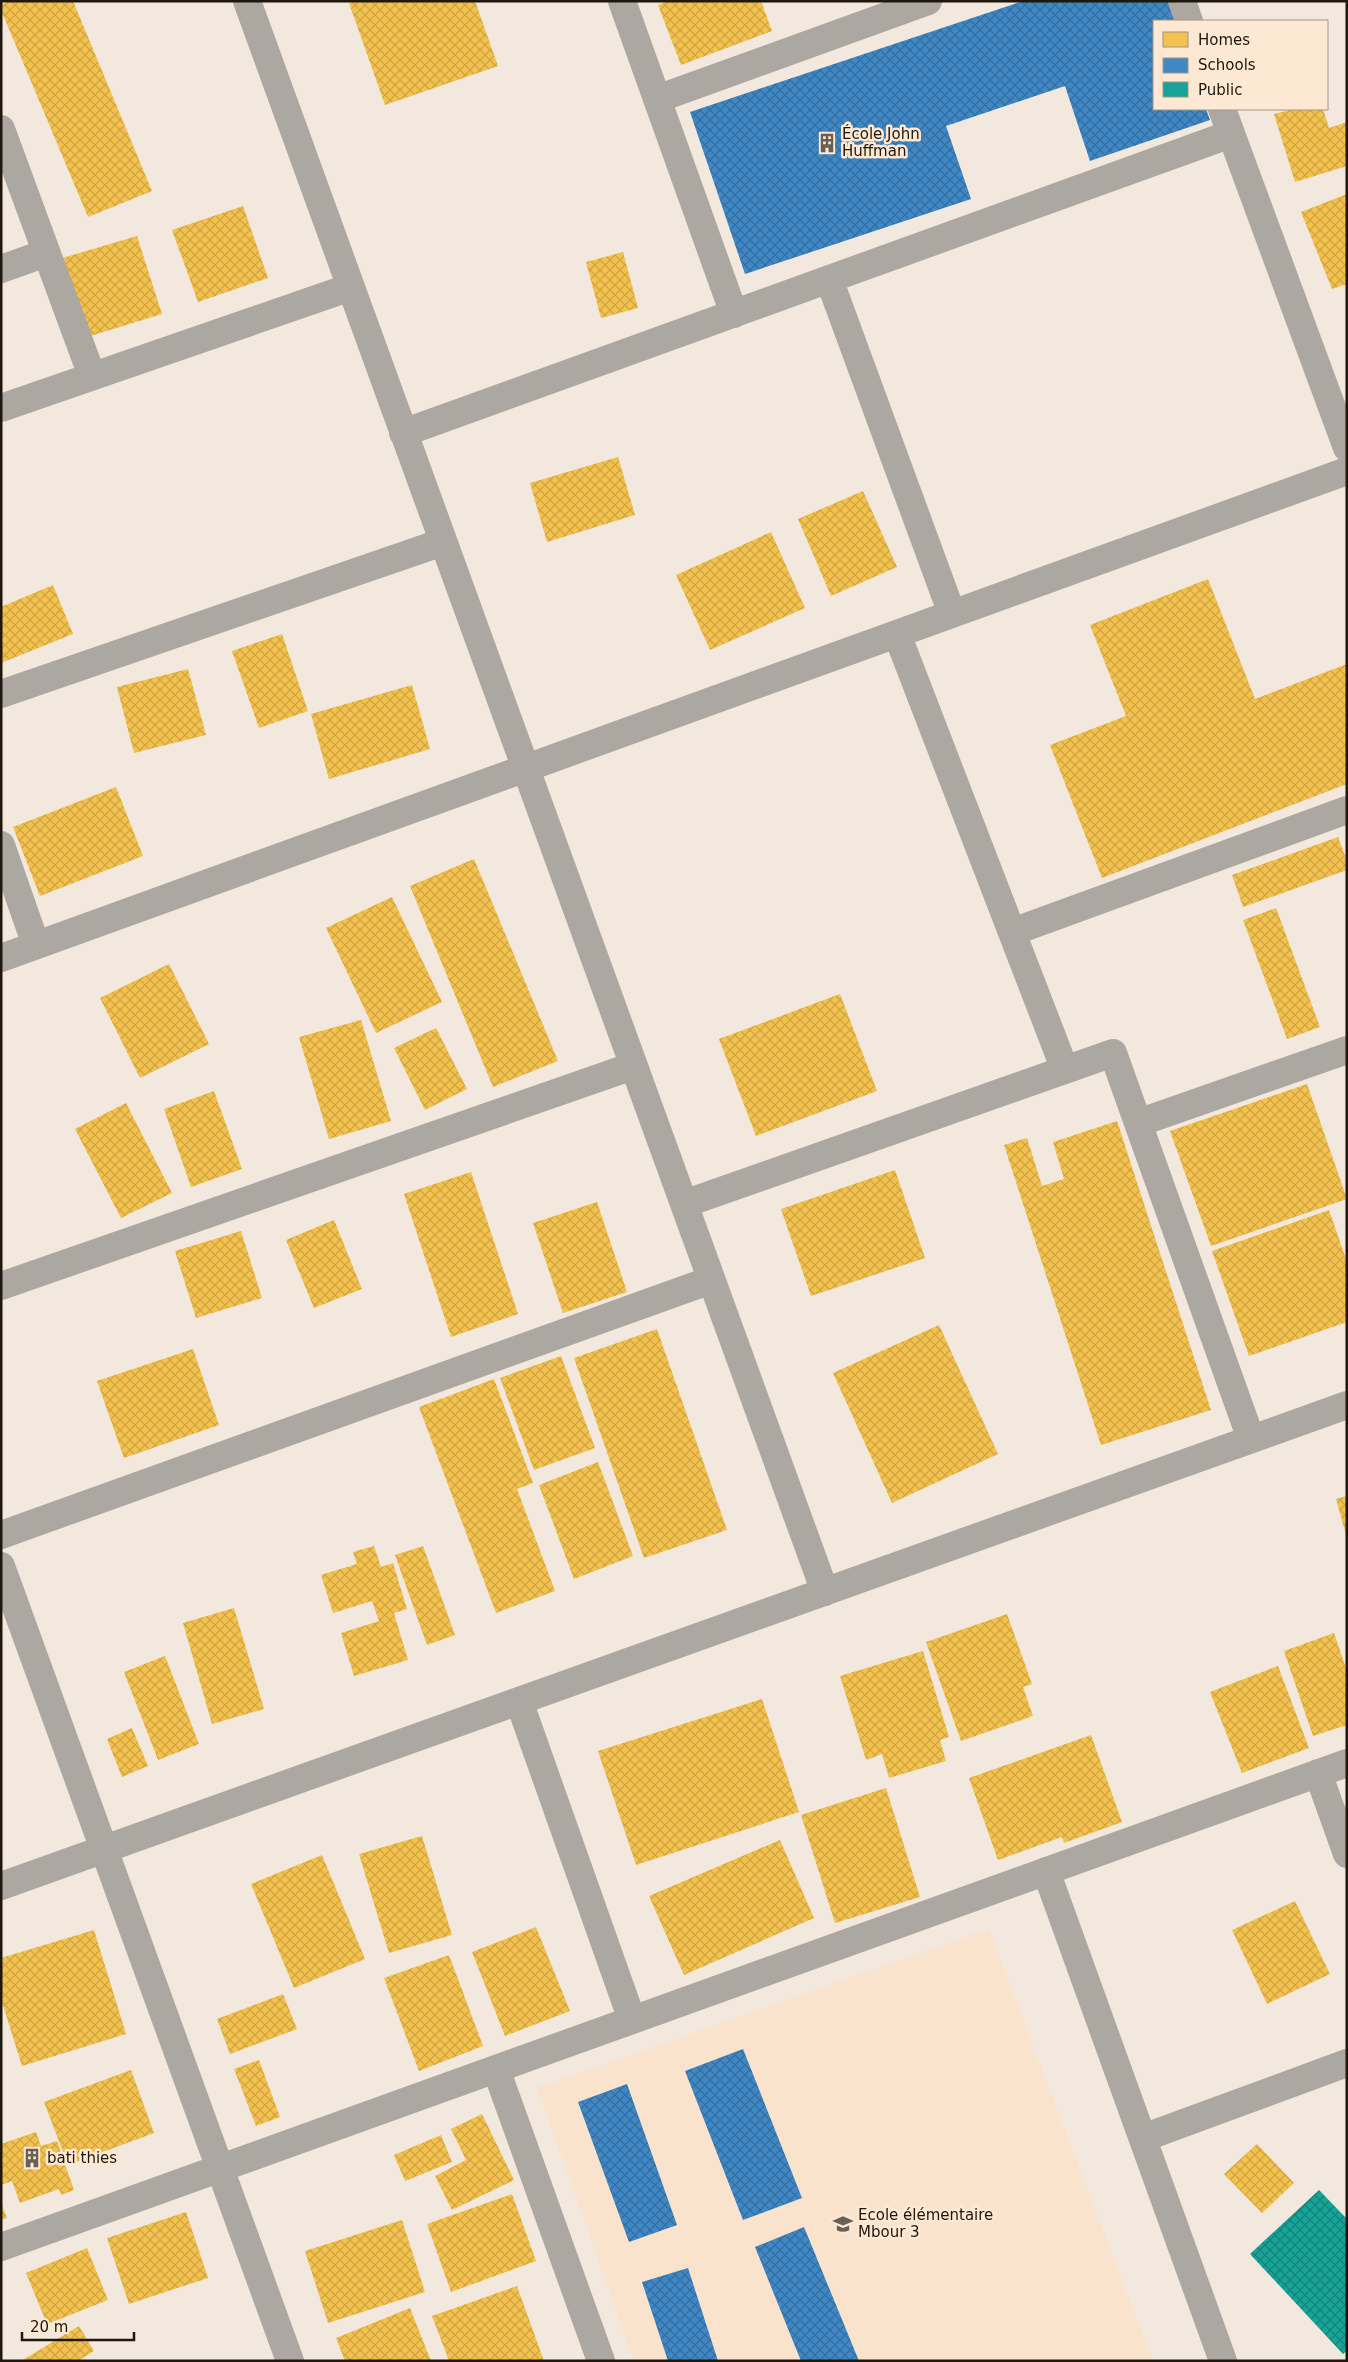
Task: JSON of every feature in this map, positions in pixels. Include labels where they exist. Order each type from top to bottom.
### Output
[{"type":"street","points":[[247,1],[825,1592]]},
{"type":"street","points":[[622,1],[734,314]]},
{"type":"street","points":[[657,99],[928,1]]},
{"type":"street","points":[[1182,1],[1189,20]]},
{"type":"street","points":[[1222,110],[1347,448]]},
{"type":"street","points":[[1,130],[92,376]]},
{"type":"street","points":[[404,433],[1231,134]]},
{"type":"street","points":[[1,269],[46,253]]},
{"type":"street","points":[[829,279],[952,614]]},
{"type":"street","points":[[1,408],[351,287]]},
{"type":"street","points":[[1,958],[1347,472]]},
{"type":"street","points":[[1,694],[443,542]]},
{"type":"street","points":[[897,634],[1065,1070]]},
{"type":"street","points":[[1012,932],[1347,810]]},
{"type":"street","points":[[1,845],[36,945]]},
{"type":"street","points":[[1138,1123],[1347,1050]]},
{"type":"street","points":[[684,1204],[1113,1053],[1251,1439]]},
{"type":"street","points":[[1,1286],[633,1066]]},
{"type":"street","points":[[1,1534],[711,1280]]},
{"type":"street","points":[[1,1886],[1347,1405]]},
{"type":"street","points":[[1,1566],[290,2361]]},
{"type":"street","points":[[519,1700],[632,2020]]},
{"type":"street","points":[[1,2247],[1347,1763]]},
{"type":"street","points":[[1318,1773],[1347,1854]]},
{"type":"street","points":[[1046,1871],[1223,2361]]},
{"type":"street","points":[[1143,2138],[1347,2063]]},
{"type":"street","points":[[496,2069],[601,2361]]},
{"type":"shaded area","name":"Ecole élémentaire Mbour 3","points":[[989,1929],[1153,2361],[634,2361],[537,2088]]},
{"type":"building: Homes","points":[[10,1],[73,1],[152,191],[88,217],[1,10],[1,5]]},
{"type":"building: Homes","points":[[353,1],[475,1],[498,66],[385,105],[349,3]]},
{"type":"building: Homes","points":[[669,1],[761,1],[772,31],[681,65],[658,5]]},
{"type":"building: Homes","points":[[1290,110],[1323,110],[1329,128],[1347,122],[1347,166],[1295,182],[1274,114]]},
{"type":"building: Homes","points":[[1347,194],[1347,284],[1332,289],[1301,212]]},
{"type":"building: Homes","points":[[243,206],[268,278],[198,302],[172,230]]},
{"type":"building: Homes","points":[[137,236],[162,314],[84,338],[59,259]]},
{"type":"building: Homes","points":[[623,252],[638,308],[601,318],[586,262]]},
{"type":"building: Homes","points":[[618,457],[635,515],[547,542],[530,483]]},
{"type":"building: Homes","points":[[863,491],[897,567],[831,596],[798,519]]},
{"type":"building: Homes","points":[[771,532],[805,608],[710,650],[676,575]]},
{"type":"building: Homes","points":[[1208,579],[1255,699],[1347,664],[1347,784],[1102,878],[1050,745],[1126,716],[1090,625]]},
{"type":"building: Homes","points":[[53,585],[73,634],[1,663],[1,607]]},
{"type":"building: Homes","points":[[282,634],[308,711],[259,728],[232,651]]},
{"type":"building: Homes","points":[[188,669],[206,735],[134,753],[117,687]]},
{"type":"building: Homes","points":[[412,685],[430,749],[329,779],[311,714]]},
{"type":"building: Homes","points":[[116,787],[143,856],[40,896],[13,827]]},
{"type":"building: Homes","points":[[1338,837],[1347,861],[1347,870],[1243,907],[1232,875]]},
{"type":"building: Homes","points":[[474,859],[558,1061],[493,1087],[410,886]]},
{"type":"building: Homes","points":[[392,897],[442,1002],[376,1033],[326,928]]},
{"type":"building: Homes","points":[[1276,908],[1320,1027],[1287,1039],[1243,920]]},
{"type":"building: Homes","points":[[169,964],[209,1044],[140,1078],[100,998]]},
{"type":"building: Homes","points":[[840,994],[877,1091],[756,1136],[719,1039]]},
{"type":"building: Homes","points":[[361,1020],[391,1121],[329,1139],[299,1037]]},
{"type":"building: Homes","points":[[436,1028],[467,1089],[425,1110],[394,1048]]},
{"type":"building: Homes","points":[[1307,1084],[1347,1199],[1211,1246],[1170,1131]]},
{"type":"building: Homes","points":[[214,1091],[242,1169],[191,1187],[164,1109]]},
{"type":"building: Homes","points":[[126,1103],[172,1193],[121,1218],[75,1129]]},
{"type":"building: Homes","points":[[1117,1121],[1211,1410],[1101,1445],[1004,1145],[1027,1138],[1042,1186],[1064,1179],[1053,1142]]},
{"type":"building: Homes","points":[[895,1170],[925,1258],[811,1296],[781,1209]]},
{"type":"building: Homes","points":[[471,1172],[518,1314],[451,1337],[404,1194]]},
{"type":"building: Homes","points":[[597,1202],[627,1292],[563,1313],[533,1223]]},
{"type":"building: Homes","points":[[1329,1210],[1347,1262],[1347,1322],[1249,1356],[1212,1251]]},
{"type":"building: Homes","points":[[334,1220],[362,1289],[314,1308],[286,1240]]},
{"type":"building: Homes","points":[[241,1231],[262,1298],[196,1318],[175,1251]]},
{"type":"building: Homes","points":[[939,1325],[998,1454],[892,1503],[833,1373]]},
{"type":"building: Homes","points":[[657,1329],[727,1530],[644,1558],[574,1358]]},
{"type":"building: Homes","points":[[193,1349],[219,1425],[124,1458],[97,1381]]},
{"type":"building: Homes","points":[[561,1356],[595,1448],[534,1470],[500,1378]]},
{"type":"building: Homes","points":[[494,1379],[533,1483],[517,1489],[555,1591],[496,1613],[419,1407]]},
{"type":"building: Homes","points":[[598,1462],[633,1556],[574,1579],[539,1485]]},
{"type":"building: Homes","points":[[1347,1496],[1347,1534],[1346,1535],[1336,1499]]},
{"type":"building: Homes","points":[[374,1546],[381,1567],[393,1563],[407,1609],[394,1613],[408,1660],[354,1676],[341,1633],[379,1621],[372,1601],[333,1613],[321,1575],[357,1564],[353,1552]]},
{"type":"building: Homes","points":[[423,1546],[455,1635],[427,1645],[395,1555]]},
{"type":"building: Homes","points":[[234,1608],[264,1709],[212,1724],[183,1623]]},
{"type":"building: Homes","points":[[1007,1614],[1032,1684],[1023,1687],[1033,1716],[961,1741],[926,1642]]},
{"type":"building: Homes","points":[[1334,1633],[1347,1671],[1347,1725],[1313,1736],[1284,1651]]},
{"type":"building: Homes","points":[[923,1651],[949,1737],[940,1740],[946,1761],[889,1778],[882,1754],[866,1760],[840,1676]]},
{"type":"building: Homes","points":[[165,1656],[199,1744],[158,1760],[124,1672]]},
{"type":"building: Homes","points":[[1278,1666],[1309,1748],[1242,1773],[1210,1692]]},
{"type":"building: Homes","points":[[762,1699],[799,1812],[636,1865],[598,1751]]},
{"type":"building: Homes","points":[[132,1728],[148,1766],[122,1777],[107,1739]]},
{"type":"building: Homes","points":[[1091,1735],[1122,1822],[1064,1843],[1062,1837],[998,1860],[969,1778]]},
{"type":"building: Homes","points":[[886,1788],[920,1897],[835,1923],[801,1815]]},
{"type":"building: Homes","points":[[422,1836],[452,1935],[389,1953],[359,1854]]},
{"type":"building: Homes","points":[[780,1840],[814,1918],[684,1975],[649,1896]]},
{"type":"building: Homes","points":[[322,1855],[365,1959],[294,1988],[251,1884]]},
{"type":"building: Homes","points":[[1295,1901],[1330,1974],[1267,2004],[1232,1930]]},
{"type":"building: Homes","points":[[536,1927],[570,2011],[505,2036],[472,1952]]},
{"type":"building: Homes","points":[[94,1930],[126,2034],[22,2066],[1,1999],[1,1958]]},
{"type":"building: Homes","points":[[449,1955],[483,2046],[419,2071],[384,1978]]},
{"type":"building: Homes","points":[[283,1994],[297,2029],[230,2054],[217,2019]]},
{"type":"building: Homes","points":[[259,2060],[280,2117],[256,2126],[234,2069]]},
{"type":"building: Homes","points":[[131,2070],[154,2133],[68,2165],[44,2102]]},
{"type":"building: Homes","points":[[482,2114],[514,2180],[452,2210],[435,2176],[466,2160],[451,2129]]},
{"type":"building: Homes","name":"bati thies","points":[[36,2132],[41,2146],[57,2141],[74,2190],[61,2195],[59,2189],[20,2203],[12,2181],[1,2185],[1,2144]]},
{"type":"building: Homes","points":[[441,2135],[452,2162],[405,2181],[394,2155]]},
{"type":"building: Homes","points":[[1257,2144],[1294,2183],[1262,2213],[1224,2174]]},
{"type":"building: Homes","points":[[512,2194],[536,2261],[451,2292],[427,2224]]},
{"type":"building: Homes","points":[[1,2203],[7,2218],[1,2220]]},
{"type":"building: Homes","points":[[186,2212],[208,2278],[129,2304],[107,2238]]},
{"type":"building: Homes","points":[[402,2220],[425,2292],[328,2323],[305,2251]]},
{"type":"building: Homes","points":[[87,2248],[108,2300],[47,2324],[26,2273]]},
{"type":"building: Homes","points":[[517,2286],[544,2361],[449,2361],[432,2316]]},
{"type":"building: Homes","points":[[410,2308],[431,2361],[345,2361],[336,2338]]},
{"type":"building: Homes","points":[[79,2326],[94,2351],[78,2361],[21,2361]]},
{"type":"building: Schools","name":"École John Huffman","points":[[1023,1],[1170,1],[1177,20],[1153,20],[1153,110],[1206,110],[1210,120],[1090,161],[1065,86],[946,126],[971,199],[745,274],[690,112]]},
{"type":"building: Schools","points":[[743,2049],[802,2198],[743,2220],[685,2071]]},
{"type":"building: Schools","points":[[627,2084],[677,2225],[629,2242],[578,2102]]},
{"type":"building: Schools","points":[[804,2227],[859,2361],[801,2361],[755,2247]]},
{"type":"building: Schools","points":[[688,2268],[718,2361],[668,2361],[642,2282]]},
{"type":"building: Public","points":[[1319,2190],[1347,2219],[1347,2351],[1343,2354],[1250,2254]]},
{"type":"place","name":"École John Huffman","points":[[827,143]]},
{"type":"place","name":"bati thies","points":[[32,2158]]},
{"type":"place","name":"Ecole élémentaire Mbour 3","points":[[843,2224]]}]
